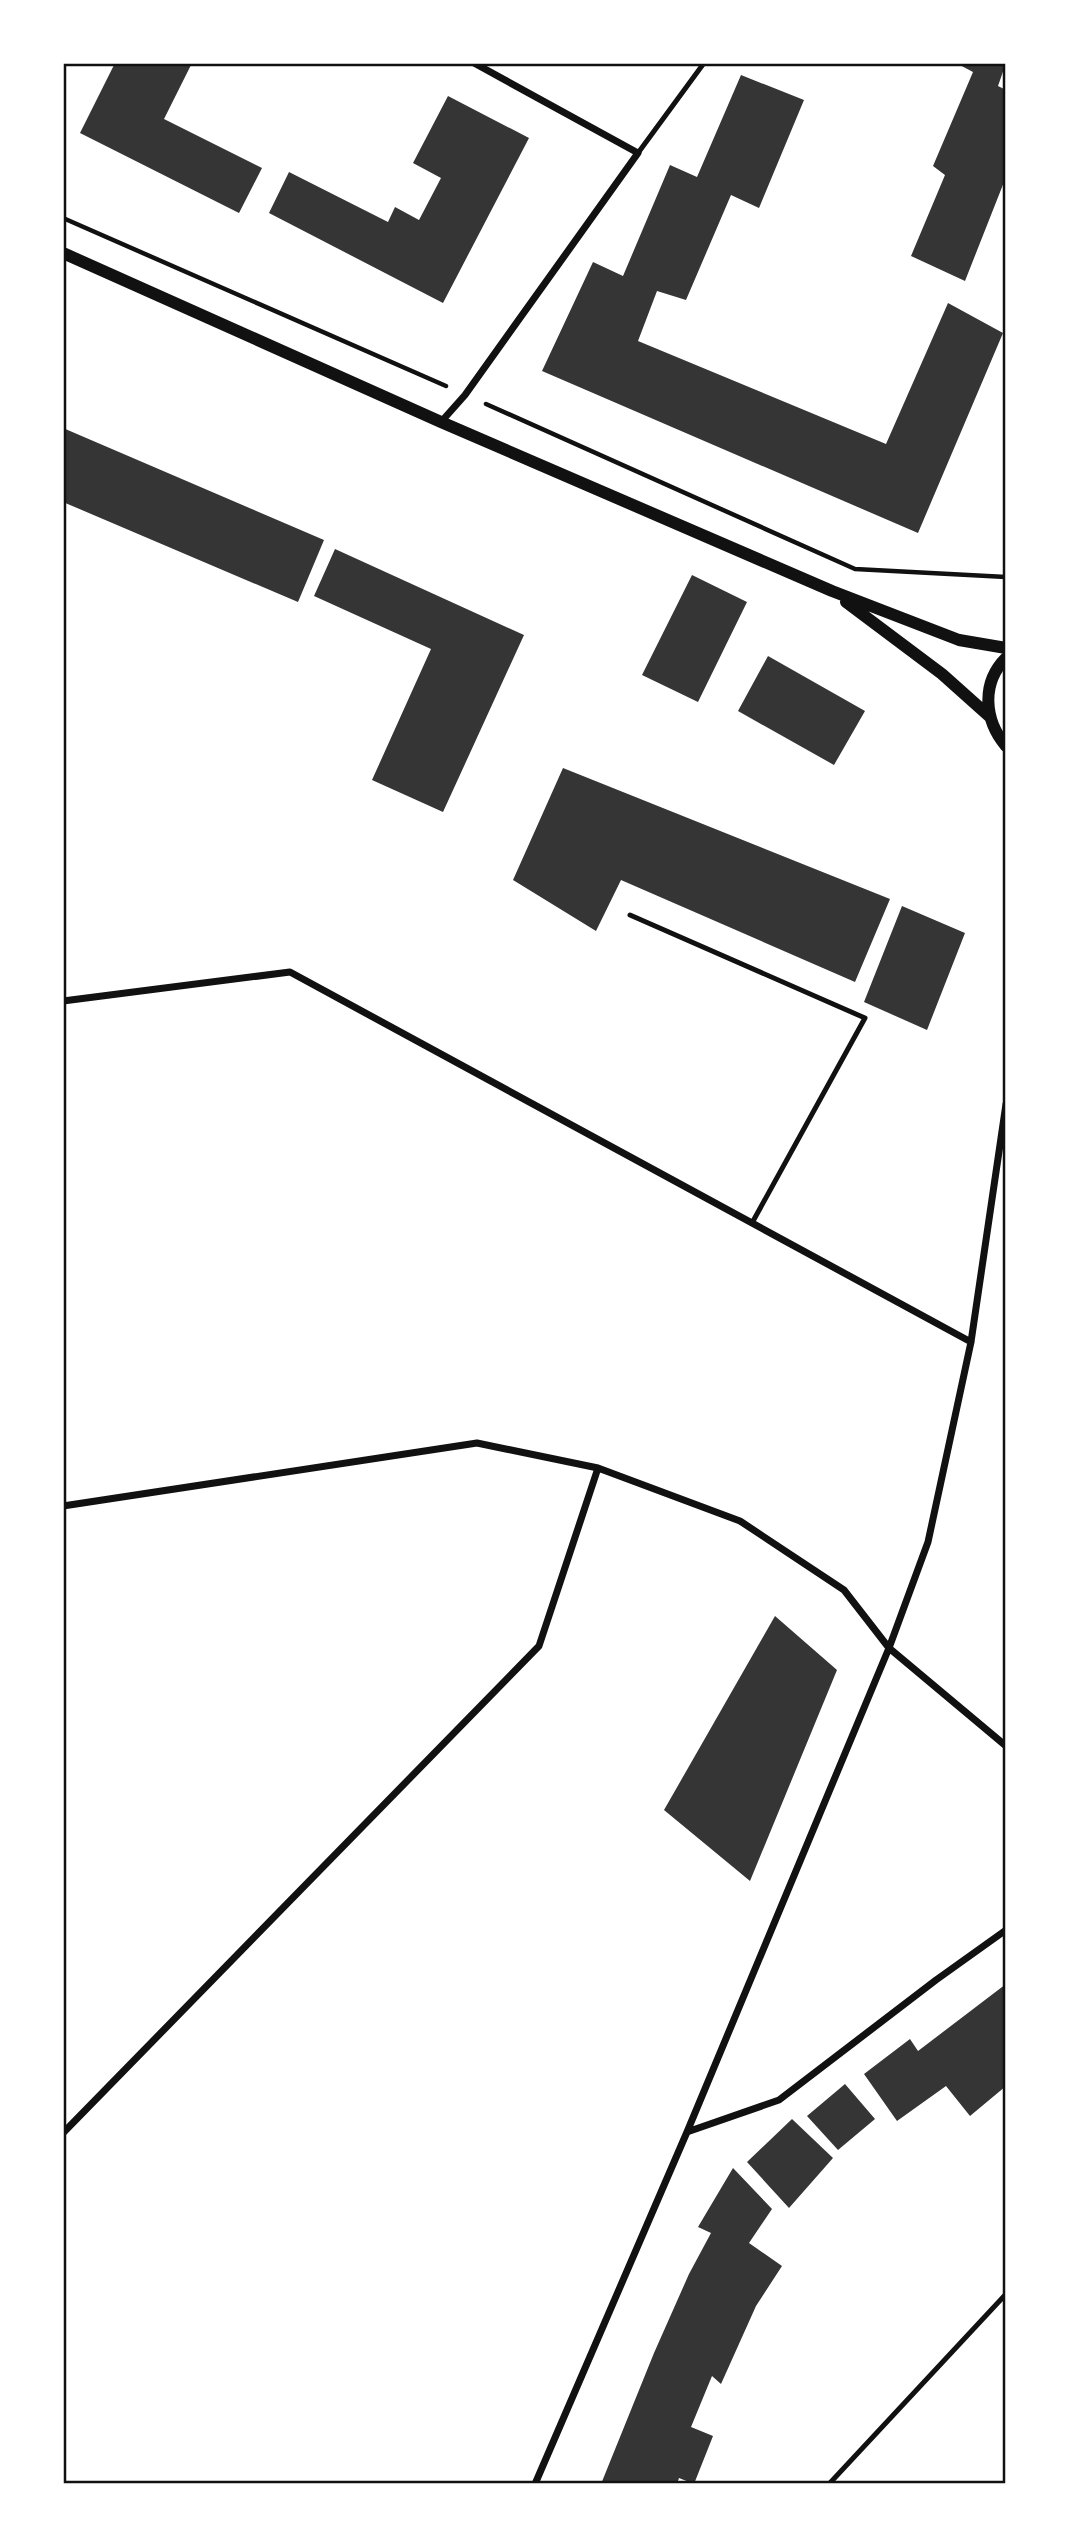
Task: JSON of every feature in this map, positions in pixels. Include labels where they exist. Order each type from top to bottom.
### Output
[{"type":"street","points":[[441,422],[465,395],[638,153],[474,63]]},
{"type":"street","points":[[63,253],[441,422],[832,591],[959,640],[1006,648]]},
{"type":"street","points":[[832,591],[942,674],[989,716]]},
{"type":"street","points":[[1006,658],[993,677],[988,696],[989,716],[996,734],[1006,746]]},
{"type":"street","points":[[63,1001],[290,972],[971,1342]]},
{"type":"street","points":[[536,2484],[687,2132],[889,1648],[928,1542],[971,1342],[1006,1104]]},
{"type":"street","points":[[63,1506],[477,1443],[598,1468],[740,1521],[844,1590],[889,1648],[1006,1746]]},
{"type":"street","points":[[63,2133],[539,1646],[598,1468]]},
{"type":"street","points":[[687,2132],[779,2100],[1006,1930]]},
{"type":"lane","points":[[638,153],[705,63]]},
{"type":"lane","points":[[630,915],[865,1018],[752,1223]]},
{"type":"lane","points":[[829,2484],[1006,2294]]},
{"type":"path","points":[[63,218],[389,359],[855,569],[1006,577]]},
{"type":"building","points":[[115,63],[192,63],[164,119],[262,168],[239,213],[80,133]]},
{"type":"building","points":[[956,63],[1006,63],[998,86],[1006,90],[1006,177],[965,281],[911,256],[945,175],[933,166],[973,72]]},
{"type":"building","points":[[741,75],[804,100],[759,208],[731,195],[686,300],[657,291],[638,341],[886,444],[948,303],[1003,333],[918,533],[542,371],[593,262],[623,276],[670,165],[697,177]]},
{"type":"building","points":[[448,96],[529,138],[443,303],[269,213],[289,172],[388,222],[395,207],[419,220],[441,178],[413,163]]},
{"type":"building","points":[[63,428],[324,540],[298,602],[63,502]]},
{"type":"building","points":[[335,549],[524,635],[443,812],[372,780],[431,649],[314,596]]},
{"type":"building","points":[[692,575],[747,602],[698,702],[642,675]]},
{"type":"building","points":[[768,656],[865,711],[834,765],[738,711]]},
{"type":"building","points":[[563,768],[890,899],[855,982],[621,880],[596,931],[513,880]]},
{"type":"building","points":[[902,906],[965,933],[927,1030],[864,1002]]},
{"type":"building","points":[[775,1616],[837,1670],[750,1881],[664,1810]]},
{"type":"building","points":[[1006,1984],[1006,2086],[970,2116],[946,2086],[897,2121],[864,2074],[910,2039],[918,2051]]},
{"type":"building","points":[[845,2084],[875,2119],[838,2150],[807,2116]]},
{"type":"building","points":[[792,2119],[833,2158],[789,2208],[747,2162]]},
{"type":"building","points":[[733,2168],[772,2209],[749,2243],[782,2266],[756,2306],[721,2384],[712,2376],[691,2427],[713,2436],[694,2484],[679,2478],[677,2484],[601,2484],[654,2353],[689,2274],[711,2233],[698,2227]]}]
